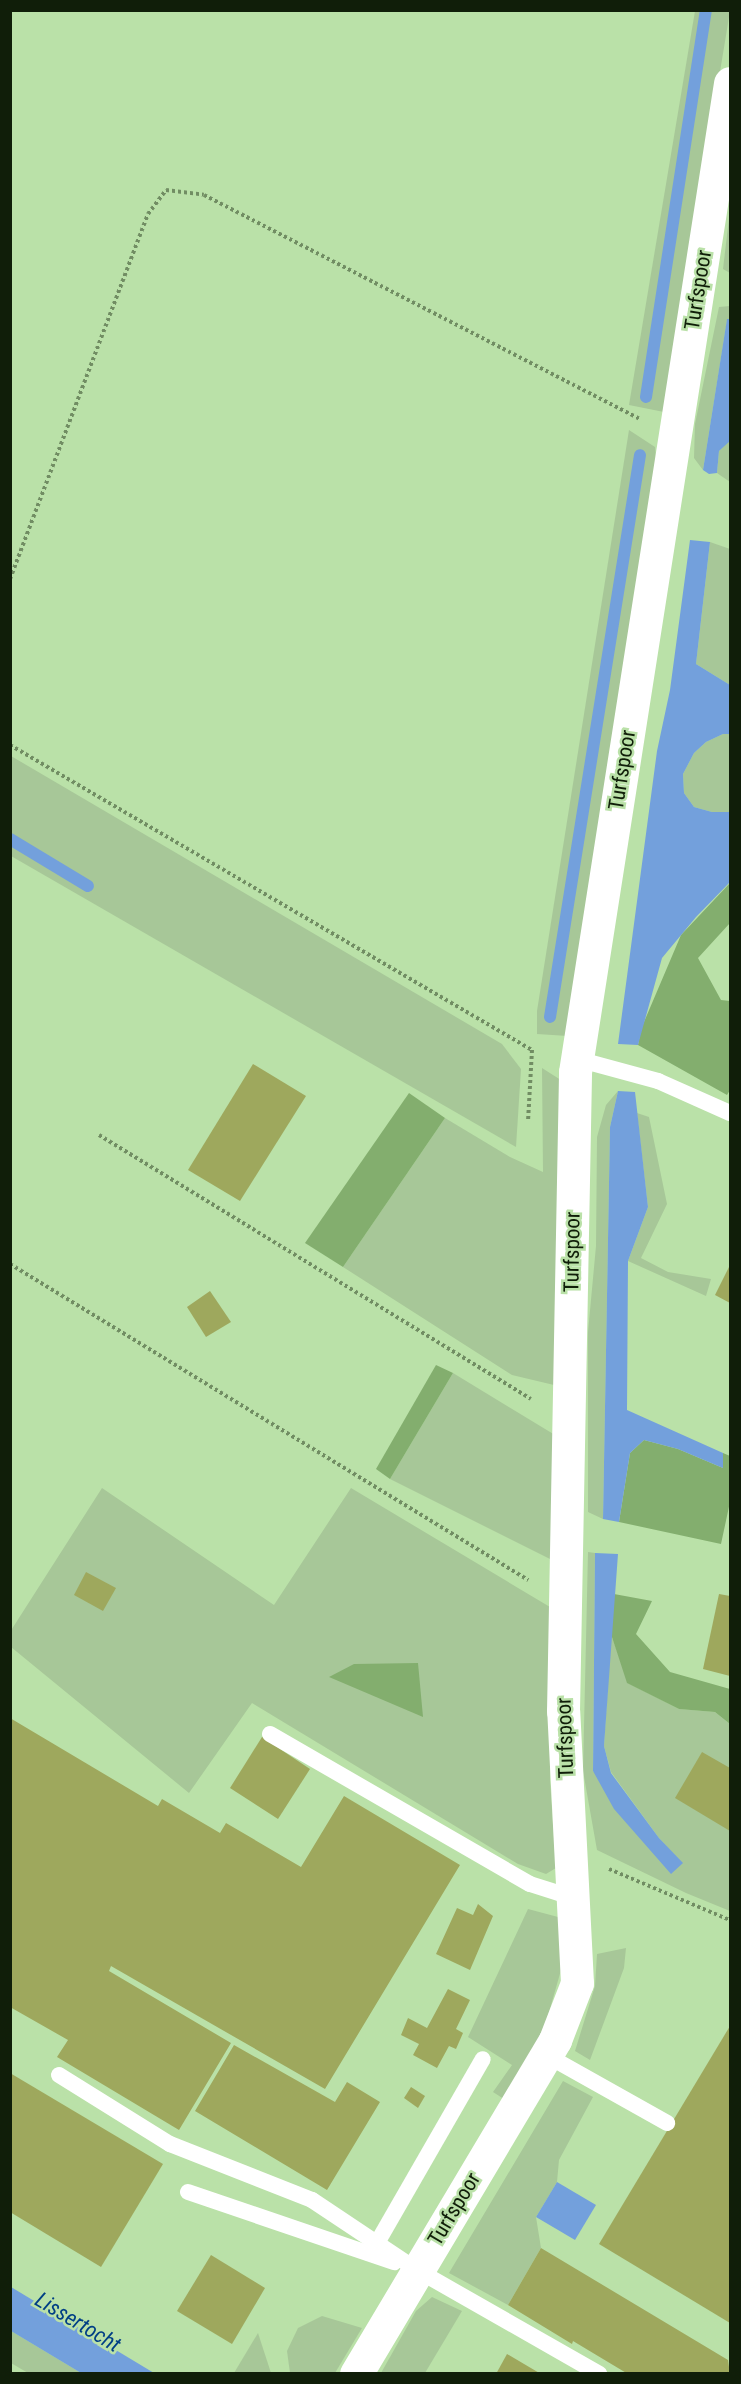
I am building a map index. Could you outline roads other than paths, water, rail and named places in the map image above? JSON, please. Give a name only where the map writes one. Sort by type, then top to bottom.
[{"type":"street","name":"Turfspoor","points":[[356,2373],[555,2040],[577,1983],[563,1712],[577,1059],[730,83]]},
{"type":"lane","points":[[577,1059],[658,1080],[730,1113]]},
{"type":"lane","points":[[270,1734],[530,1884],[574,1898]]},
{"type":"lane","points":[[546,2055],[667,2123]]},
{"type":"lane","points":[[377,2243],[483,2059]]},
{"type":"lane","points":[[59,2076],[170,2144],[312,2200],[417,2270],[599,2373]]},
{"type":"lane","points":[[188,2192],[417,2270]]},
{"type":"water","points":[[727,319],[730,319],[730,441],[719,451],[717,473],[709,474],[703,470]]},
{"type":"water","points":[[690,540],[710,542],[696,664],[730,685],[730,734],[723,734],[706,742],[694,753],[683,774],[684,793],[694,807],[712,812],[730,812],[730,882],[696,917],[662,958],[638,1045],[618,1044],[657,751],[670,690]]},
{"type":"water","points":[[618,1091],[635,1092],[648,1207],[628,1261],[627,1410],[723,1453],[723,1468],[678,1449],[644,1440],[630,1453],[619,1522],[603,1519],[610,1127]]},
{"type":"water","points":[[595,1553],[618,1554],[604,1746],[611,1773],[659,1838],[683,1863],[671,1874],[614,1809],[593,1771]]},
{"type":"water","points":[[557,2182],[596,2205],[575,2240],[536,2217]]},
{"type":"water","points":[[11,2287],[154,2373],[81,2373],[11,2331]]},
{"type":"waterway","points":[[646,397],[706,10]]},
{"type":"waterway","points":[[550,1017],[640,455]]},
{"type":"waterway","points":[[10,839],[88,886]]},
{"type":"water label","name":"Lissertocht","points":[[78,2322]]}]
